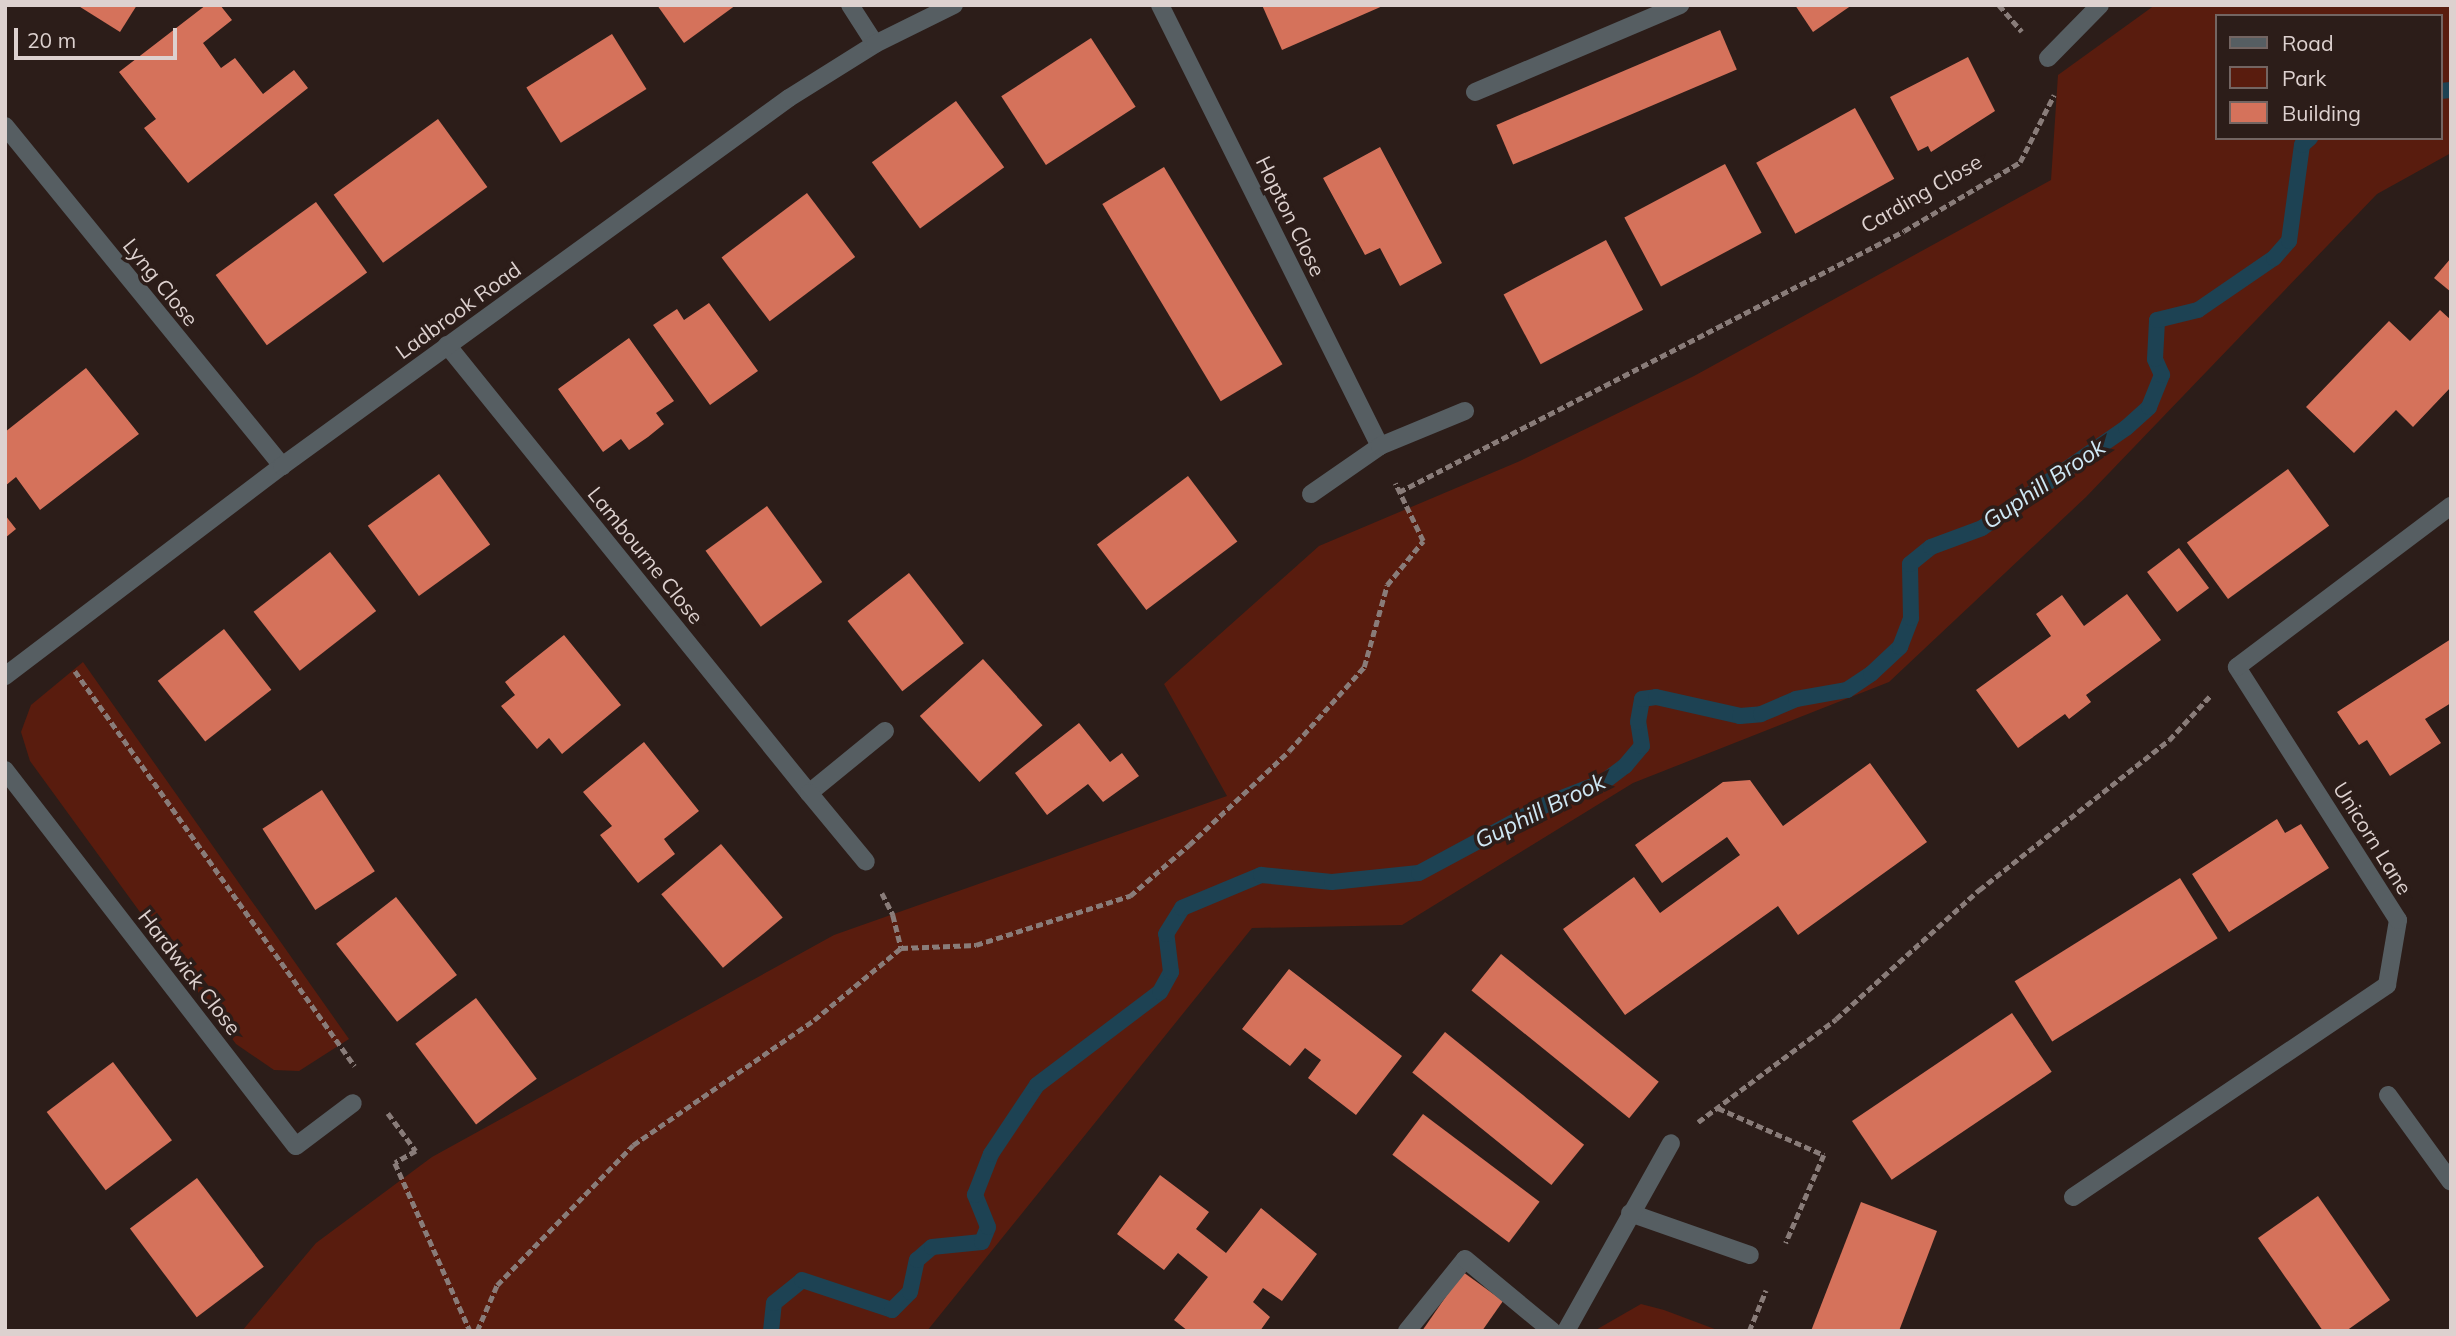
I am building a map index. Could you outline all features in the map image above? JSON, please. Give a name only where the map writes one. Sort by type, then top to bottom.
[{"type":"street","points":[[850,5],[875,44]]},
{"type":"street","name":"Ladbrook Road","points":[[5,676],[282,466],[789,98],[875,44],[954,5]]},
{"type":"street","name":"Hopton Close","points":[[1160,5],[1380,446]]},
{"type":"street","points":[[1475,92],[1680,5]]},
{"type":"street","points":[[2048,58],[2100,5]]},
{"type":"street","name":"Lyng Close","points":[[5,126],[282,466]]},
{"type":"street","name":"Lambourne Close","points":[[447,345],[866,862]]},
{"type":"street","points":[[1311,494],[1380,446],[1465,411]]},
{"type":"street","points":[[2237,667],[2449,510]]},
{"type":"street","name":"Unicorn Lane","points":[[2073,1197],[2387,985],[2398,920],[2237,667]]},
{"type":"street","points":[[809,793],[884,731]]},
{"type":"street","name":"Hardwick Close","points":[[5,770],[296,1146],[353,1103]]},
{"type":"street","points":[[2388,1095],[2451,1182]]},
{"type":"street","points":[[1566,1331],[1671,1143]]},
{"type":"street","points":[[1630,1213],[1750,1255]]},
{"type":"street","points":[[1407,1331],[1465,1259],[1552,1331]]},
{"type":"path","name":"Carding Close","points":[[1399,492],[1904,231],[2020,162],[2056,92],[2048,58]]},
{"type":"path","points":[[477,1331],[496,1285],[633,1145],[814,1020],[901,948],[976,945],[1130,896],[1289,751],[1364,667],[1387,585],[1423,541],[1380,446]]},
{"type":"path","points":[[53,640],[359,1072]]},
{"type":"path","points":[[1671,1143],[1836,1019],[1979,890],[2169,740],[2237,667]]},
{"type":"path","points":[[866,862],[893,915],[901,948]]},
{"type":"path","points":[[383,1106],[416,1152],[395,1163],[470,1331]]},
{"type":"path","points":[[1717,1107],[1824,1155],[1781,1255]]},
{"type":"path","points":[[1749,1331],[1770,1280]]},
{"type":"green space","points":[[2155,5],[2451,5],[2451,153],[2377,194],[2086,497],[1889,682],[1633,783],[1402,925],[1252,928],[927,1331],[242,1331],[316,1243],[432,1157],[834,935],[1227,796],[1164,684],[1319,546],[1520,461],[1694,376],[2051,180],[2058,75]]},
{"type":"green space","points":[[83,662],[349,1039],[299,1071],[274,1070],[236,1044],[30,761],[21,732],[31,705]]},
{"type":"green space","points":[[1641,1304],[1664,1310],[1720,1331],[1594,1331]]},
{"type":"building","points":[[77,5],[137,5],[120,32]]},
{"type":"building","points":[[206,5],[220,5],[232,20],[203,43],[221,68],[235,58],[263,94],[294,70],[308,88],[188,183],[144,128],[156,119],[119,72]]},
{"type":"building","points":[[657,5],[736,5],[684,43]]},
{"type":"building","points":[[1262,5],[1385,5],[1282,50]]},
{"type":"building","points":[[1795,5],[1852,5],[1813,32]]},
{"type":"building","points":[[1720,30],[1737,70],[1513,165],[1496,125]]},
{"type":"building","points":[[612,34],[646,89],[561,143],[526,88]]},
{"type":"building","points":[[1091,38],[1136,107],[1046,165],[1001,96]]},
{"type":"building","points":[[1968,57],[1995,111],[1931,152],[1928,146],[1918,151],[1890,97]]},
{"type":"building","points":[[956,101],[1004,167],[920,228],[872,162]]},
{"type":"building","points":[[1855,108],[1894,179],[1795,234],[1756,163]]},
{"type":"building","points":[[438,119],[487,187],[383,263],[334,195]]},
{"type":"building","points":[[1380,147],[1442,263],[1400,286],[1380,248],[1365,255],[1323,178]]},
{"type":"building","points":[[1725,164],[1762,233],[1661,286],[1624,218]]},
{"type":"building","points":[[1164,167],[1282,364],[1221,401],[1102,204]]},
{"type":"building","points":[[807,193],[855,257],[770,321],[722,257]]},
{"type":"building","points":[[316,202],[367,272],[267,345],[216,275]]},
{"type":"building","points":[[1606,240],[1643,310],[1541,364],[1504,294]]},
{"type":"building","points":[[2451,258],[2451,292],[2434,278]]},
{"type":"building","points":[[709,303],[758,371],[710,405],[653,325],[677,309],[684,320]]},
{"type":"building","points":[[2440,310],[2451,320],[2451,387],[2413,427],[2396,410],[2354,453],[2306,407],[2389,321],[2410,341]]},
{"type":"building","points":[[629,338],[674,401],[656,413],[664,424],[648,437],[629,450],[621,439],[603,452],[558,389]]},
{"type":"building","points":[[86,368],[139,434],[40,510],[16,477],[5,486],[5,432]]},
{"type":"building","points":[[2288,469],[2329,526],[2228,599],[2187,542]]},
{"type":"building","points":[[439,474],[490,544],[419,596],[368,526]]},
{"type":"building","points":[[1188,476],[1237,541],[1146,610],[1097,545]]},
{"type":"building","points":[[767,506],[822,582],[761,627],[706,551]]},
{"type":"building","points":[[5,515],[16,529],[5,538]]},
{"type":"building","points":[[2179,548],[2209,588],[2177,612],[2147,572]]},
{"type":"building","points":[[330,552],[376,611],[300,671],[254,612]]},
{"type":"building","points":[[909,573],[964,643],[902,691],[848,621]]},
{"type":"building","points":[[2127,594],[2161,640],[2086,695],[2091,702],[2069,719],[2065,714],[2018,748],[1976,690],[2051,636],[2036,614],[2062,595],[2084,626]]},
{"type":"building","points":[[224,629],[271,690],[205,741],[158,681]]},
{"type":"building","points":[[564,635],[621,705],[562,754],[549,738],[537,749],[501,706],[515,695],[505,682]]},
{"type":"building","points":[[2451,639],[2451,703],[2425,719],[2441,743],[2390,776],[2367,740],[2359,745],[2337,712]]},
{"type":"building","points":[[983,659],[1043,725],[979,782],[920,716]]},
{"type":"building","points":[[1079,723],[1110,762],[1122,753],[1139,776],[1103,802],[1088,784],[1047,815],[1015,773]]},
{"type":"building","points":[[644,742],[699,811],[664,839],[675,854],[638,883],[600,835],[612,826],[583,792]]},
{"type":"building","points":[[1870,763],[1927,842],[1798,935],[1778,906],[1625,1015],[1563,929],[1634,877],[1660,913],[1740,855],[1727,837],[1662,883],[1635,845],[1723,782],[1750,780],[1783,826]]},
{"type":"building","points":[[322,790],[375,871],[315,910],[262,829]]},
{"type":"building","points":[[2277,819],[2285,833],[2301,824],[2329,868],[2229,932],[2192,874]]},
{"type":"building","points":[[721,844],[783,918],[723,968],[661,894]]},
{"type":"building","points":[[2180,878],[2218,938],[2052,1042],[2015,981]]},
{"type":"building","points":[[396,897],[457,975],[397,1022],[336,944]]},
{"type":"building","points":[[1501,954],[1659,1082],[1629,1118],[1471,991]]},
{"type":"building","points":[[1289,969],[1402,1056],[1356,1115],[1308,1078],[1321,1060],[1305,1048],[1290,1066],[1242,1029]]},
{"type":"building","points":[[476,998],[537,1079],[476,1124],[415,1044]]},
{"type":"building","points":[[2012,1013],[2052,1072],[1892,1180],[1852,1121]]},
{"type":"building","points":[[1445,1032],[1584,1145],[1551,1185],[1412,1072]]},
{"type":"building","points":[[113,1062],[172,1140],[106,1190],[47,1112]]},
{"type":"building","points":[[1423,1114],[1540,1202],[1509,1243],[1392,1155]]},
{"type":"building","points":[[1160,1175],[1209,1212],[1196,1229],[1226,1253],[1261,1208],[1317,1254],[1282,1301],[1263,1288],[1253,1302],[1270,1317],[1260,1331],[1188,1331],[1174,1320],[1208,1277],[1178,1253],[1164,1270],[1117,1234]]},
{"type":"building","points":[[197,1178],[264,1267],[197,1317],[130,1229]]},
{"type":"building","points":[[2318,1196],[2390,1300],[2346,1331],[2323,1331],[2258,1238]]},
{"type":"building","points":[[1861,1202],[1937,1231],[1899,1331],[1811,1331]]},
{"type":"building","points":[[1463,1272],[1503,1301],[1482,1331],[1422,1331]]},
{"type":"waterway","name":"Guphill Brook","points":[[2442,91],[2451,90]]},
{"type":"waterway","name":"Guphill Brook","points":[[771,1331],[774,1303],[802,1280],[892,1310],[910,1292],[917,1260],[932,1247],[982,1242],[988,1227],[975,1195],[991,1154],[1037,1085],[1160,992],[1171,972],[1166,934],[1182,908],[1261,875],[1332,882],[1419,873],[1549,803],[1605,781],[1625,766],[1642,746],[1638,722],[1642,699],[1656,697],[1740,716],[1761,714],[1796,699],[1847,690],[1871,674],[1900,647],[1911,618],[1910,564],[1931,547],[1982,528],[2126,428],[2149,407],[2162,375],[2155,359],[2157,320],[2198,310],[2274,258],[2289,241],[2302,145],[2308,140]]}]
